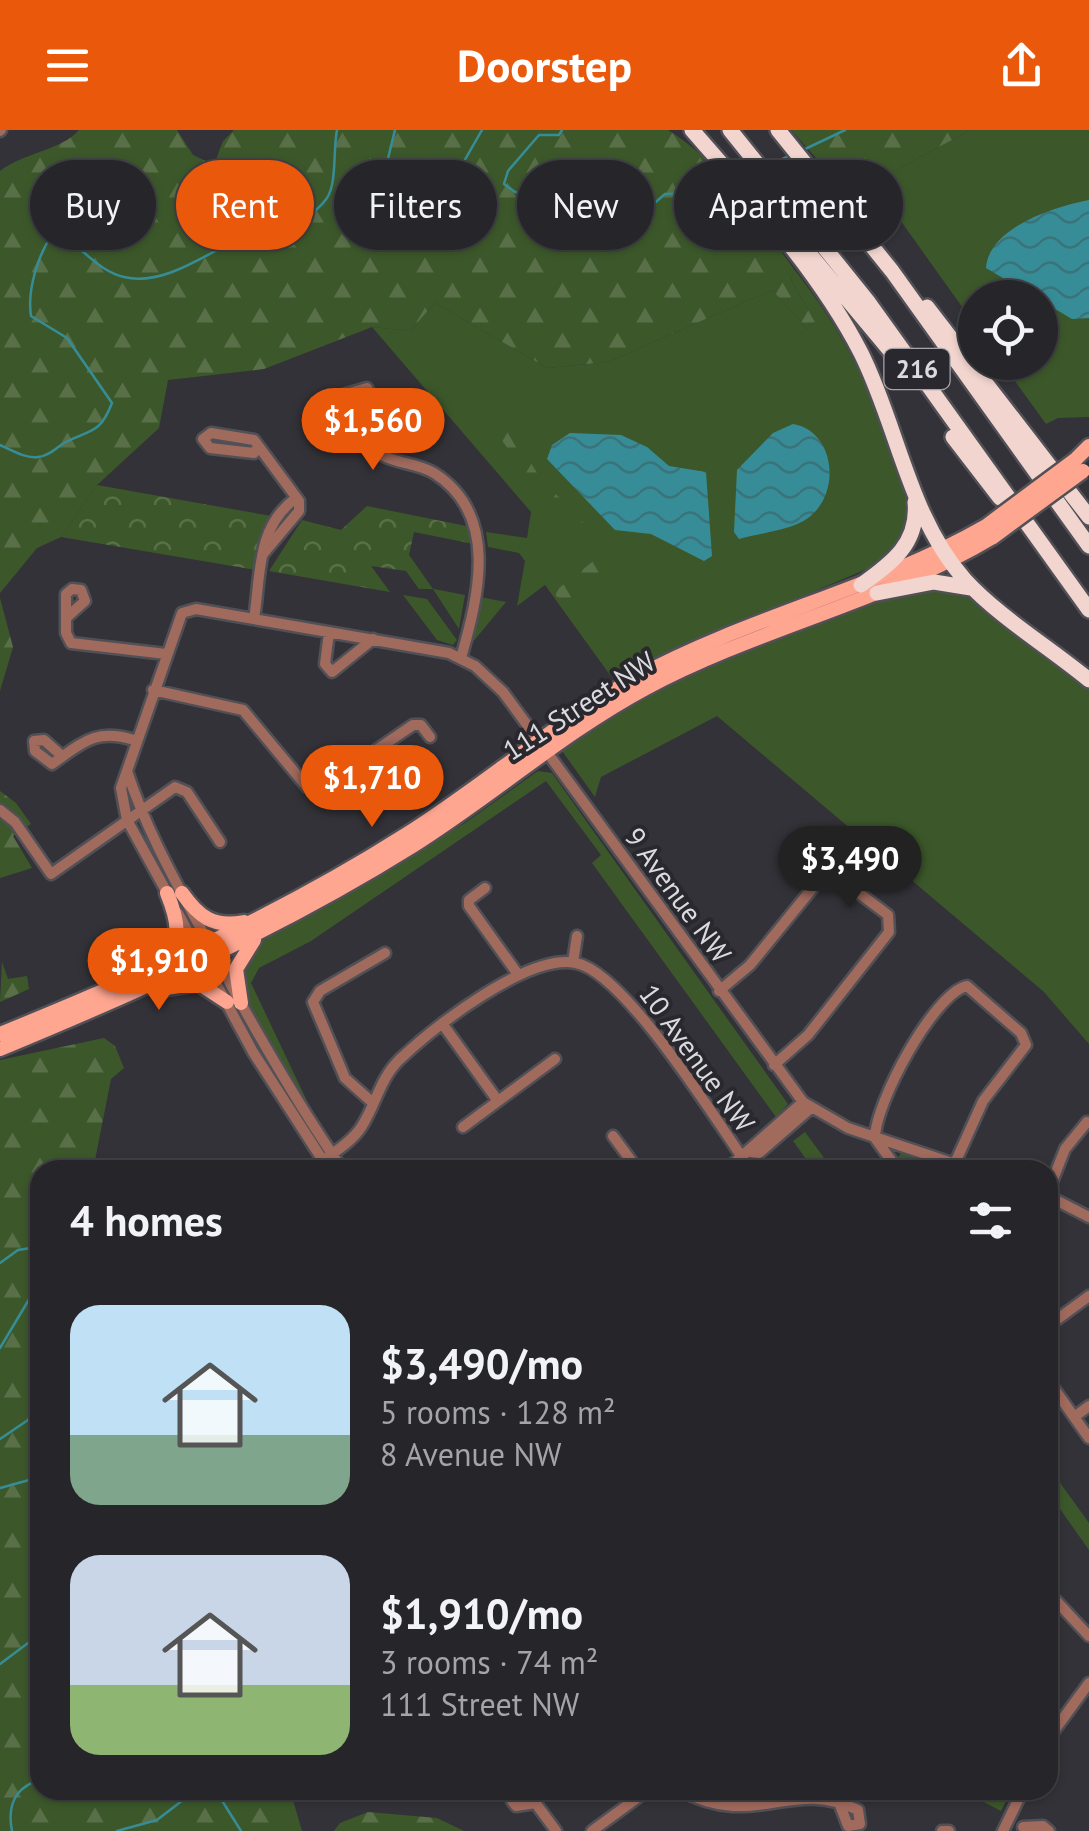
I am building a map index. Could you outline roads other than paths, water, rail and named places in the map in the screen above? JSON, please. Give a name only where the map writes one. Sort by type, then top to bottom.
[{"type":"highway","points":[[692,130],[724,160]]},
{"type":"highway","points":[[702,130],[713,148]]},
{"type":"highway","name":"216","points":[[778,130],[892,271],[1089,546]]},
{"type":"highway","name":"216","points":[[734,135],[790,201],[1089,610]]},
{"type":"highway","points":[[795,250],[849,330],[874,383],[914,493],[948,554],[981,594]]},
{"type":"highway","points":[[802,250],[908,372],[984,480],[1040,541]]},
{"type":"highway","points":[[892,271],[942,322],[1089,517]]},
{"type":"highway","points":[[861,585],[907,545],[917,520],[914,493]]},
{"type":"highway","points":[[877,592],[934,582],[966,586],[1089,680]]},
{"type":"main road","name":"111 Street NW","points":[[0,1049],[98,1008],[414,844],[544,748],[630,696],[690,666],[877,592],[948,554],[989,531],[1082,465],[1089,446]]},
{"type":"main road","name":"111 Street NW","points":[[544,748],[587,708],[662,664],[948,554]]},
{"type":"main road","points":[[174,893],[196,914],[215,923],[263,924]]},
{"type":"main road","points":[[145,974],[165,959],[177,939],[174,893]]},
{"type":"main road","points":[[98,1008],[187,982],[234,1002],[239,958],[263,924]]},
{"type":"main road","name":"111 Street NW","points":[[0,1034],[145,974],[207,953]]},
{"type":"street","points":[[327,1160],[275,1090],[234,1002],[133,815],[126,770],[179,617],[188,610],[372,639],[461,658],[480,550],[471,511],[450,485],[430,470],[377,452],[349,416]]},
{"type":"street","points":[[254,620],[264,536],[271,523],[296,498],[258,446],[248,438],[213,433],[203,439],[210,448],[246,454],[254,453],[258,446]]},
{"type":"street","points":[[66,618],[66,636],[74,645],[124,646],[166,654]]},
{"type":"street","points":[[330,632],[325,664],[332,672],[372,639]]},
{"type":"street","name":"9 Avenue NW","points":[[461,658],[499,687],[807,1105],[932,1160]]},
{"type":"street","points":[[152,690],[243,710],[312,790],[325,788],[415,724],[430,737]]},
{"type":"street","points":[[62,756],[92,736],[111,734],[134,740]]},
{"type":"street","points":[[0,810],[15,822],[50,874],[178,786],[220,842]]},
{"type":"street","points":[[720,991],[745,970],[827,873],[886,913],[892,925],[808,1035],[774,1065]]},
{"type":"street","points":[[485,888],[469,906],[517,973]]},
{"type":"street","points":[[330,1160],[359,1131],[397,1062],[517,973],[541,964],[573,962],[577,936]]},
{"type":"street","points":[[373,1103],[346,1078],[314,999],[385,952]]},
{"type":"street","name":"10 Avenue NW","points":[[573,962],[604,976],[624,995],[748,1160]]},
{"type":"street","points":[[875,1138],[875,1126],[900,1062],[956,990],[964,986],[974,989],[1026,1042],[977,1111],[953,1160]]},
{"type":"street","points":[[444,1026],[498,1101]]},
{"type":"street","points":[[462,1128],[555,1059]]},
{"type":"street","points":[[739,1160],[759,1153],[807,1105]]},
{"type":"street","points":[[1058,1168],[1065,1149],[1087,1122]]},
{"type":"street","points":[[613,1136],[631,1160]]},
{"type":"street","name":"9 Avenue NW","points":[[875,1138],[891,1160]]},
{"type":"street","points":[[1058,1200],[1089,1217]]},
{"type":"street","points":[[1058,1319],[1089,1296]]},
{"type":"street","points":[[1058,1394],[1089,1438]]},
{"type":"street","points":[[1074,1417],[1089,1406]]},
{"type":"street","points":[[1058,1603],[1089,1636]]},
{"type":"street","points":[[1058,1712],[1089,1683]]},
{"type":"street","points":[[512,1800],[516,1806],[535,1804]]},
{"type":"street","points":[[532,1800],[556,1831]]},
{"type":"street","points":[[592,1831],[634,1800]]},
{"type":"street","points":[[693,1800],[709,1812],[745,1820],[808,1803],[840,1805]]},
{"type":"street","points":[[1018,1800],[1006,1826],[1042,1826],[1048,1831]]},
{"type":"water","points":[[1089,200],[1089,318],[1072,319],[1058,311],[1058,280],[1006,280],[986,268],[998,241],[1011,230],[1059,208]]},
{"type":"water","points":[[793,424],[807,429],[825,450],[829,464],[826,494],[819,507],[802,522],[739,539],[734,532],[737,470],[773,433]]},
{"type":"water","points":[[570,433],[621,435],[647,447],[669,466],[706,472],[712,556],[704,561],[651,534],[615,530],[547,459],[552,445]]},
{"type":"waterway","points":[[0,445],[29,457],[46,455],[99,426],[112,403],[67,338],[31,316],[35,273],[53,234],[124,277],[140,279],[171,272],[246,235],[300,219],[319,208],[332,184],[337,130]]},
{"type":"waterway","points":[[395,130],[381,187],[393,200],[409,204],[443,198],[482,130]]},
{"type":"waterway","points":[[562,130],[559,135],[539,135],[508,171],[504,184],[515,192],[567,197],[605,229],[633,222],[665,194],[674,194]]},
{"type":"waterway","points":[[801,151],[845,130]]},
{"type":"waterway","points":[[780,160],[789,156]]},
{"type":"waterway","points":[[0,1263],[18,1250],[30,1248]]},
{"type":"waterway","points":[[0,1348],[30,1298]]},
{"type":"waterway","points":[[0,1439],[30,1416]]},
{"type":"waterway","points":[[0,1488],[30,1480]]},
{"type":"waterway","points":[[0,1664],[30,1642]]},
{"type":"waterway","points":[[12,1831],[12,1806],[30,1784]]},
{"type":"waterway","points":[[117,1831],[157,1820],[183,1800]]},
{"type":"waterway","points":[[222,1800],[241,1831]]}]
